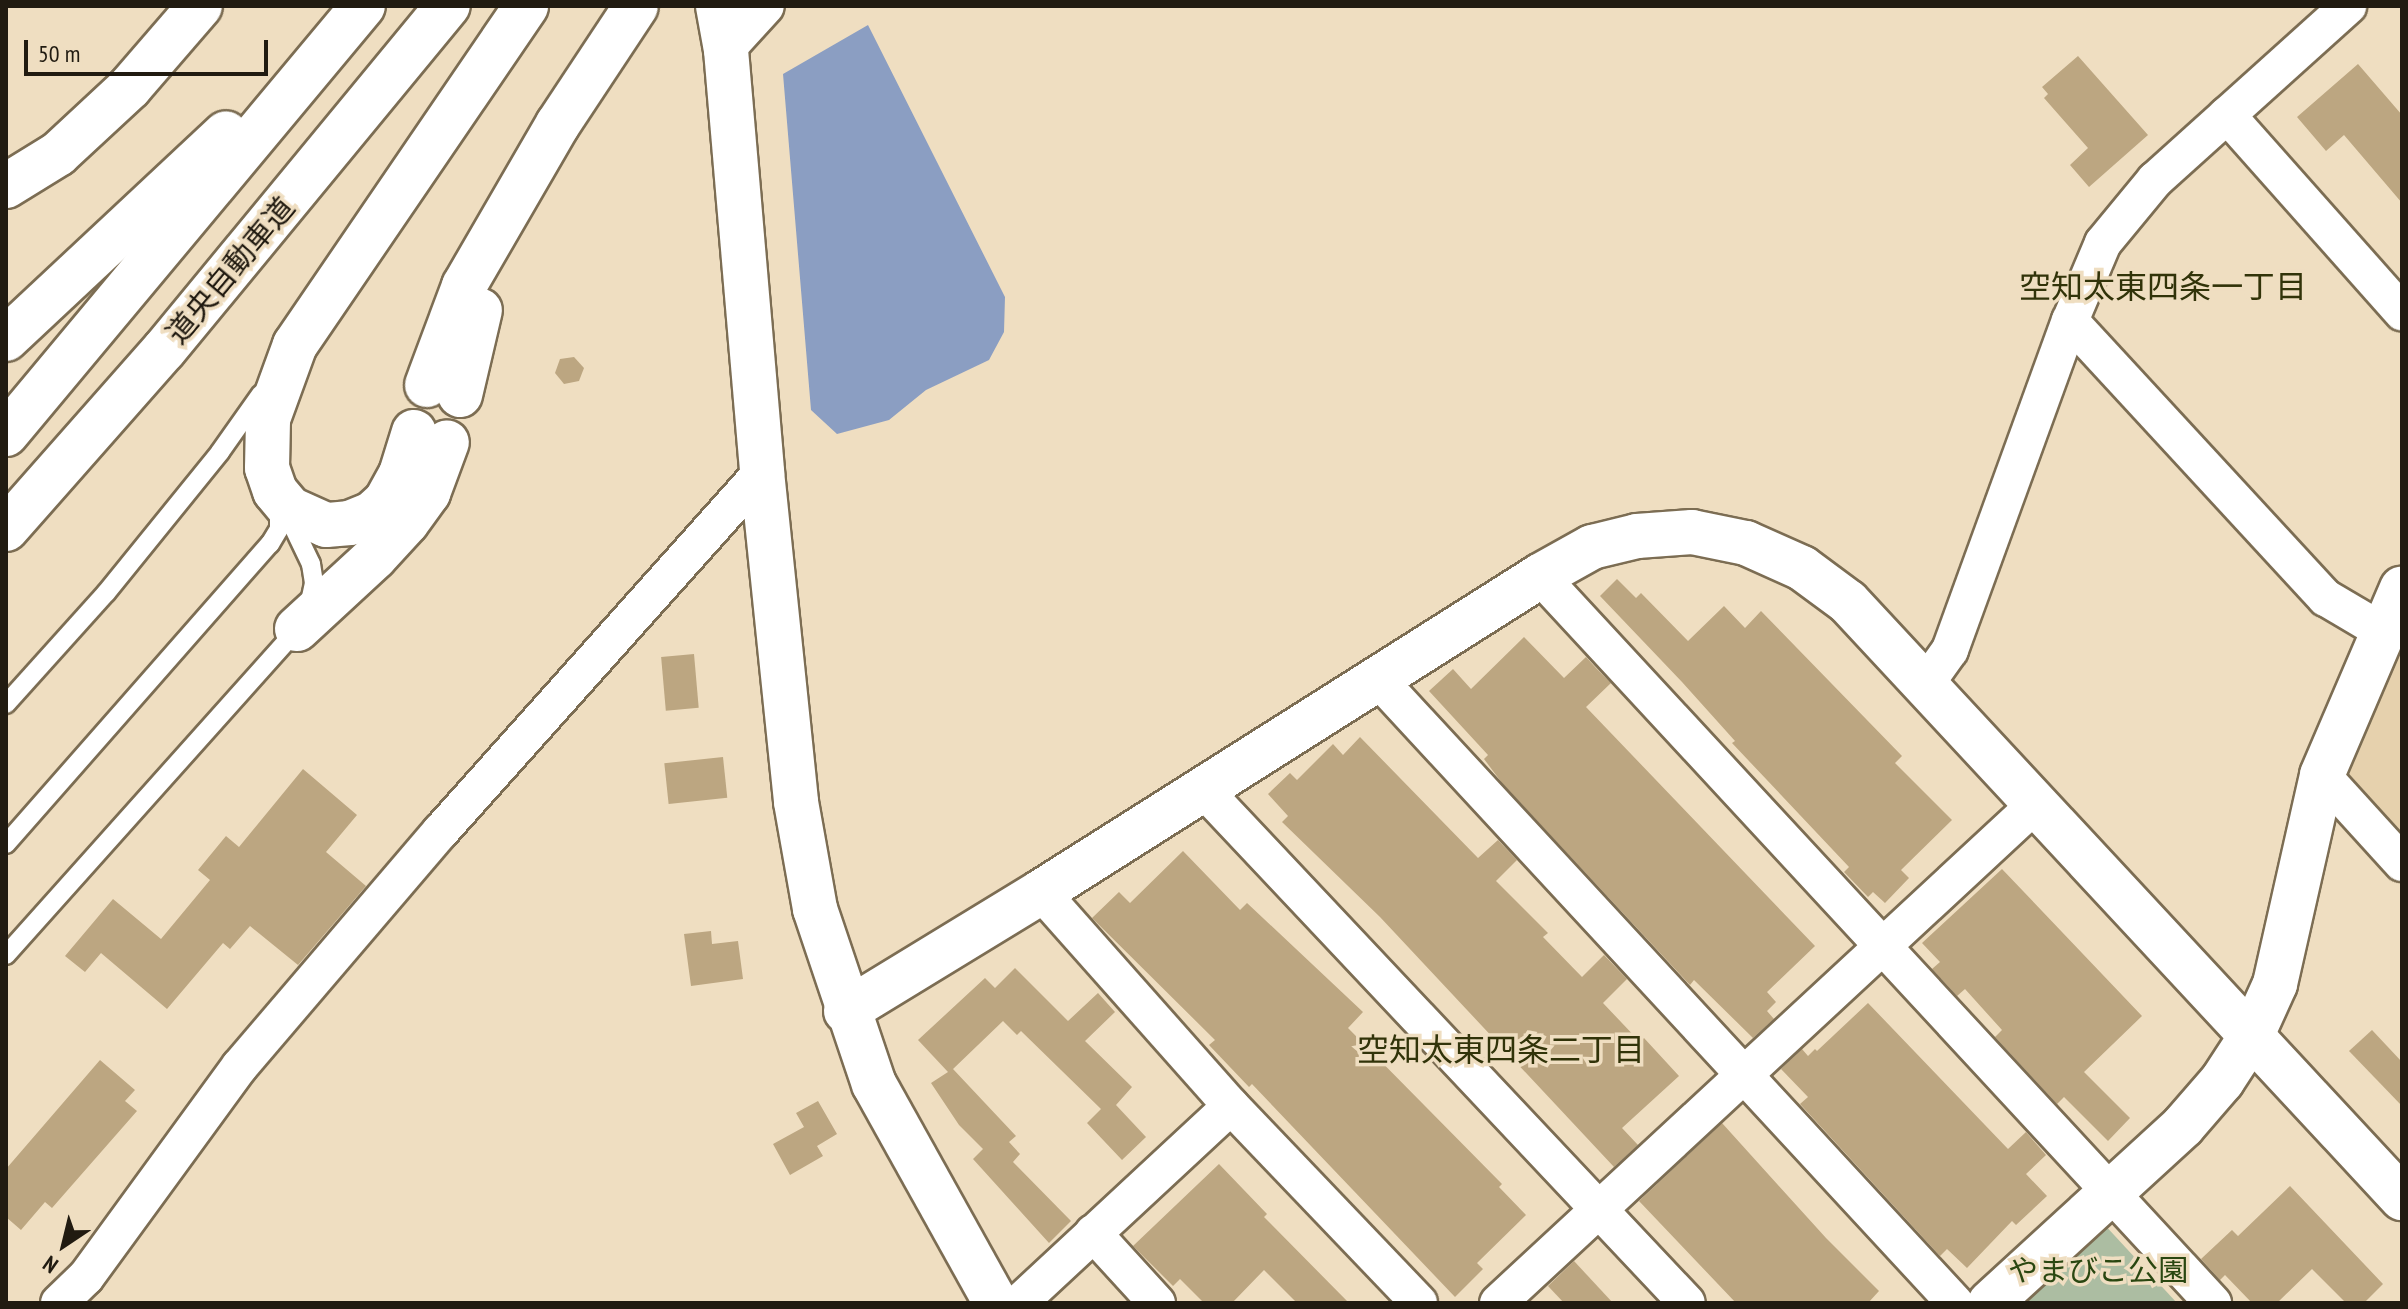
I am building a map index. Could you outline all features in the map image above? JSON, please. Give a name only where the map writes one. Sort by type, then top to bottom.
[{"type":"main road","points":[[6,186],[58,154],[130,87],[200,6]]},
{"type":"main road","points":[[6,339],[198,161],[352,6]]},
{"type":"main road","points":[[6,434],[363,6]]},
{"type":"main road","name":"道央自動車道","points":[[6,529],[164,350],[448,6]]},
{"type":"main road","points":[[297,629],[375,557],[428,493],[430,437],[401,474],[386,501],[372,514],[350,523],[326,525],[290,509],[275,491],[267,468],[268,419],[295,345],[526,6]]},
{"type":"main road","points":[[444,390],[500,226],[558,124],[636,6]]},
{"type":"main road","points":[[718,6],[726,50],[762,472],[796,802],[815,909],[846,1011],[874,1084],[996,1303]]},
{"type":"main road","points":[[846,1011],[1041,892],[1540,576],[1592,547],[1637,536],[1692,532],[1746,543],[1802,568],[1848,602],[2402,1198]]},
{"type":"main road","points":[[1990,1303],[2183,1126],[2222,1081],[2252,1035],[2275,984],[2322,775],[2402,588]]},
{"type":"street","points":[[726,50],[766,6]]},
{"type":"street","points":[[1925,685],[1950,650],[2070,321],[2103,243],[2155,180],[2348,6]]},
{"type":"street","points":[[2227,115],[2402,312]]},
{"type":"street","points":[[2070,321],[2326,598],[2382,631]]},
{"type":"street","points":[[59,1303],[86,1277],[240,1066],[441,831],[762,472]]},
{"type":"street","points":[[1540,576],[2213,1303]]},
{"type":"street","points":[[1378,679],[1955,1303]]},
{"type":"street","points":[[2322,775],[2402,863]]},
{"type":"street","points":[[1202,788],[1687,1303]]},
{"type":"street","points":[[1498,1303],[2036,804]]},
{"type":"street","points":[[1041,892],[1231,1106],[1419,1303]]},
{"type":"street","points":[[1019,1303],[1231,1106]]},
{"type":"street","points":[[1093,1233],[1157,1303]]},
{"type":"lane","points":[[6,704],[106,593],[192,487],[295,345]]},
{"type":"lane","points":[[6,955],[297,629],[311,602],[314,583],[303,544],[275,491]]},
{"type":"lane","points":[[6,844],[270,544],[279,529],[275,491]]},
{"type":"shaded area","points":[[2402,614],[2402,834],[2339,766]]},
{"type":"green space","name":"やまびこ公園","points":[[2102,1222],[2177,1303],[2015,1303]]},
{"type":"water","points":[[868,25],[1005,297],[1004,332],[989,360],[926,390],[889,420],[837,434],[811,410],[783,74]]},
{"type":"building","points":[[2078,56],[2148,135],[2089,187],[2070,165],[2088,148],[2044,98],[2048,94],[2042,87]]},
{"type":"building","points":[[2358,64],[2402,115],[2402,203],[2344,135],[2326,151],[2297,117]]},
{"type":"building","points":[[574,357],[584,368],[579,381],[564,384],[555,373],[560,359]]},
{"type":"building","points":[[1617,579],[1636,598],[1641,593],[1688,641],[1724,606],[1745,628],[1761,611],[1902,756],[1895,763],[1952,820],[1901,870],[1909,878],[1885,903],[1873,892],[1868,897],[1844,872],[1849,867],[1600,596]]},
{"type":"building","points":[[1524,637],[1564,678],[1586,657],[1611,683],[1586,707],[1815,946],[1767,992],[1776,1002],[1767,1011],[1774,1019],[1753,1038],[1694,980],[1690,985],[1502,783],[1484,759],[1488,755],[1429,691],[1453,669],[1471,689]]},
{"type":"building","points":[[694,654],[699,708],[666,711],[661,657]]},
{"type":"building","points":[[1360,737],[1478,858],[1498,840],[1517,860],[1496,881],[1548,933],[1543,937],[1582,977],[1604,955],[1627,979],[1603,1003],[1640,1042],[1644,1038],[1679,1076],[1622,1128],[1638,1145],[1614,1167],[1380,917],[1282,822],[1288,816],[1268,794],[1290,773],[1297,780],[1333,744],[1343,755]]},
{"type":"building","points":[[723,757],[727,798],[669,804],[664,763]]},
{"type":"building","points":[[303,769],[357,815],[326,852],[366,886],[298,965],[250,926],[230,949],[223,943],[167,1009],[101,953],[85,972],[65,956],[113,899],[161,939],[210,880],[198,870],[226,836],[239,847]]},
{"type":"building","points":[[1183,851],[1240,910],[1247,903],[1363,1012],[1348,1028],[1502,1184],[1499,1187],[1526,1215],[1477,1263],[1483,1269],[1455,1297],[1252,1084],[1249,1087],[1209,1045],[1215,1040],[1092,918],[1119,892],[1130,903]]},
{"type":"building","points":[[2002,869],[2142,1016],[2084,1072],[2130,1118],[2108,1141],[2064,1097],[2057,1104],[1995,1037],[2002,1030],[1965,989],[1957,996],[1932,969],[1940,962],[1922,943]]},
{"type":"building","points":[[711,931],[712,944],[738,941],[743,979],[691,986],[684,934]]},
{"type":"building","points":[[1015,968],[1068,1021],[1098,993],[1115,1012],[1085,1041],[1132,1087],[1116,1105],[1146,1137],[1122,1160],[1087,1123],[1101,1109],[1021,1031],[1017,1035],[1003,1021],[953,1069],[1016,1136],[1009,1142],[1020,1154],[1013,1162],[1071,1221],[1049,1243],[973,1159],[983,1149],[959,1125],[931,1083],[948,1072],[918,1040],[985,978],[995,988]]},
{"type":"building","points":[[1868,1003],[2008,1149],[2026,1132],[2046,1155],[2026,1174],[2047,1196],[2016,1225],[2012,1221],[1967,1268],[1947,1249],[1940,1256],[1800,1104],[1808,1097],[1781,1069],[1802,1049],[1808,1056],[1815,1049],[1817,1051]]},
{"type":"building","points":[[2372,1030],[2402,1062],[2402,1106],[2349,1051]]},
{"type":"building","points":[[100,1060],[135,1090],[125,1101],[137,1111],[52,1208],[45,1202],[21,1230],[6,1217],[6,1169]]},
{"type":"building","points":[[818,1101],[837,1134],[817,1146],[823,1156],[790,1175],[773,1144],[804,1127],[796,1113]]},
{"type":"building","points":[[1722,1123],[1826,1238],[1879,1291],[1868,1303],[1736,1303],[1639,1201]]},
{"type":"building","points":[[1219,1164],[1267,1214],[1264,1217],[1349,1303],[1297,1303],[1264,1270],[1232,1303],[1204,1303],[1180,1279],[1173,1286],[1133,1246]]},
{"type":"building","points":[[2290,1186],[2383,1284],[2364,1303],[2346,1303],[2312,1269],[2277,1303],[2252,1303],[2225,1275],[2220,1280],[2201,1259],[2232,1230],[2238,1236]]},
{"type":"building","points":[[1574,1261],[1613,1303],[1564,1303],[1548,1286]]},
{"type":"district","name":"空知太東四条一丁目","points":[[2163,286]]},
{"type":"district","name":"空知太東四条二丁目","points":[[1501,1049]]}]
